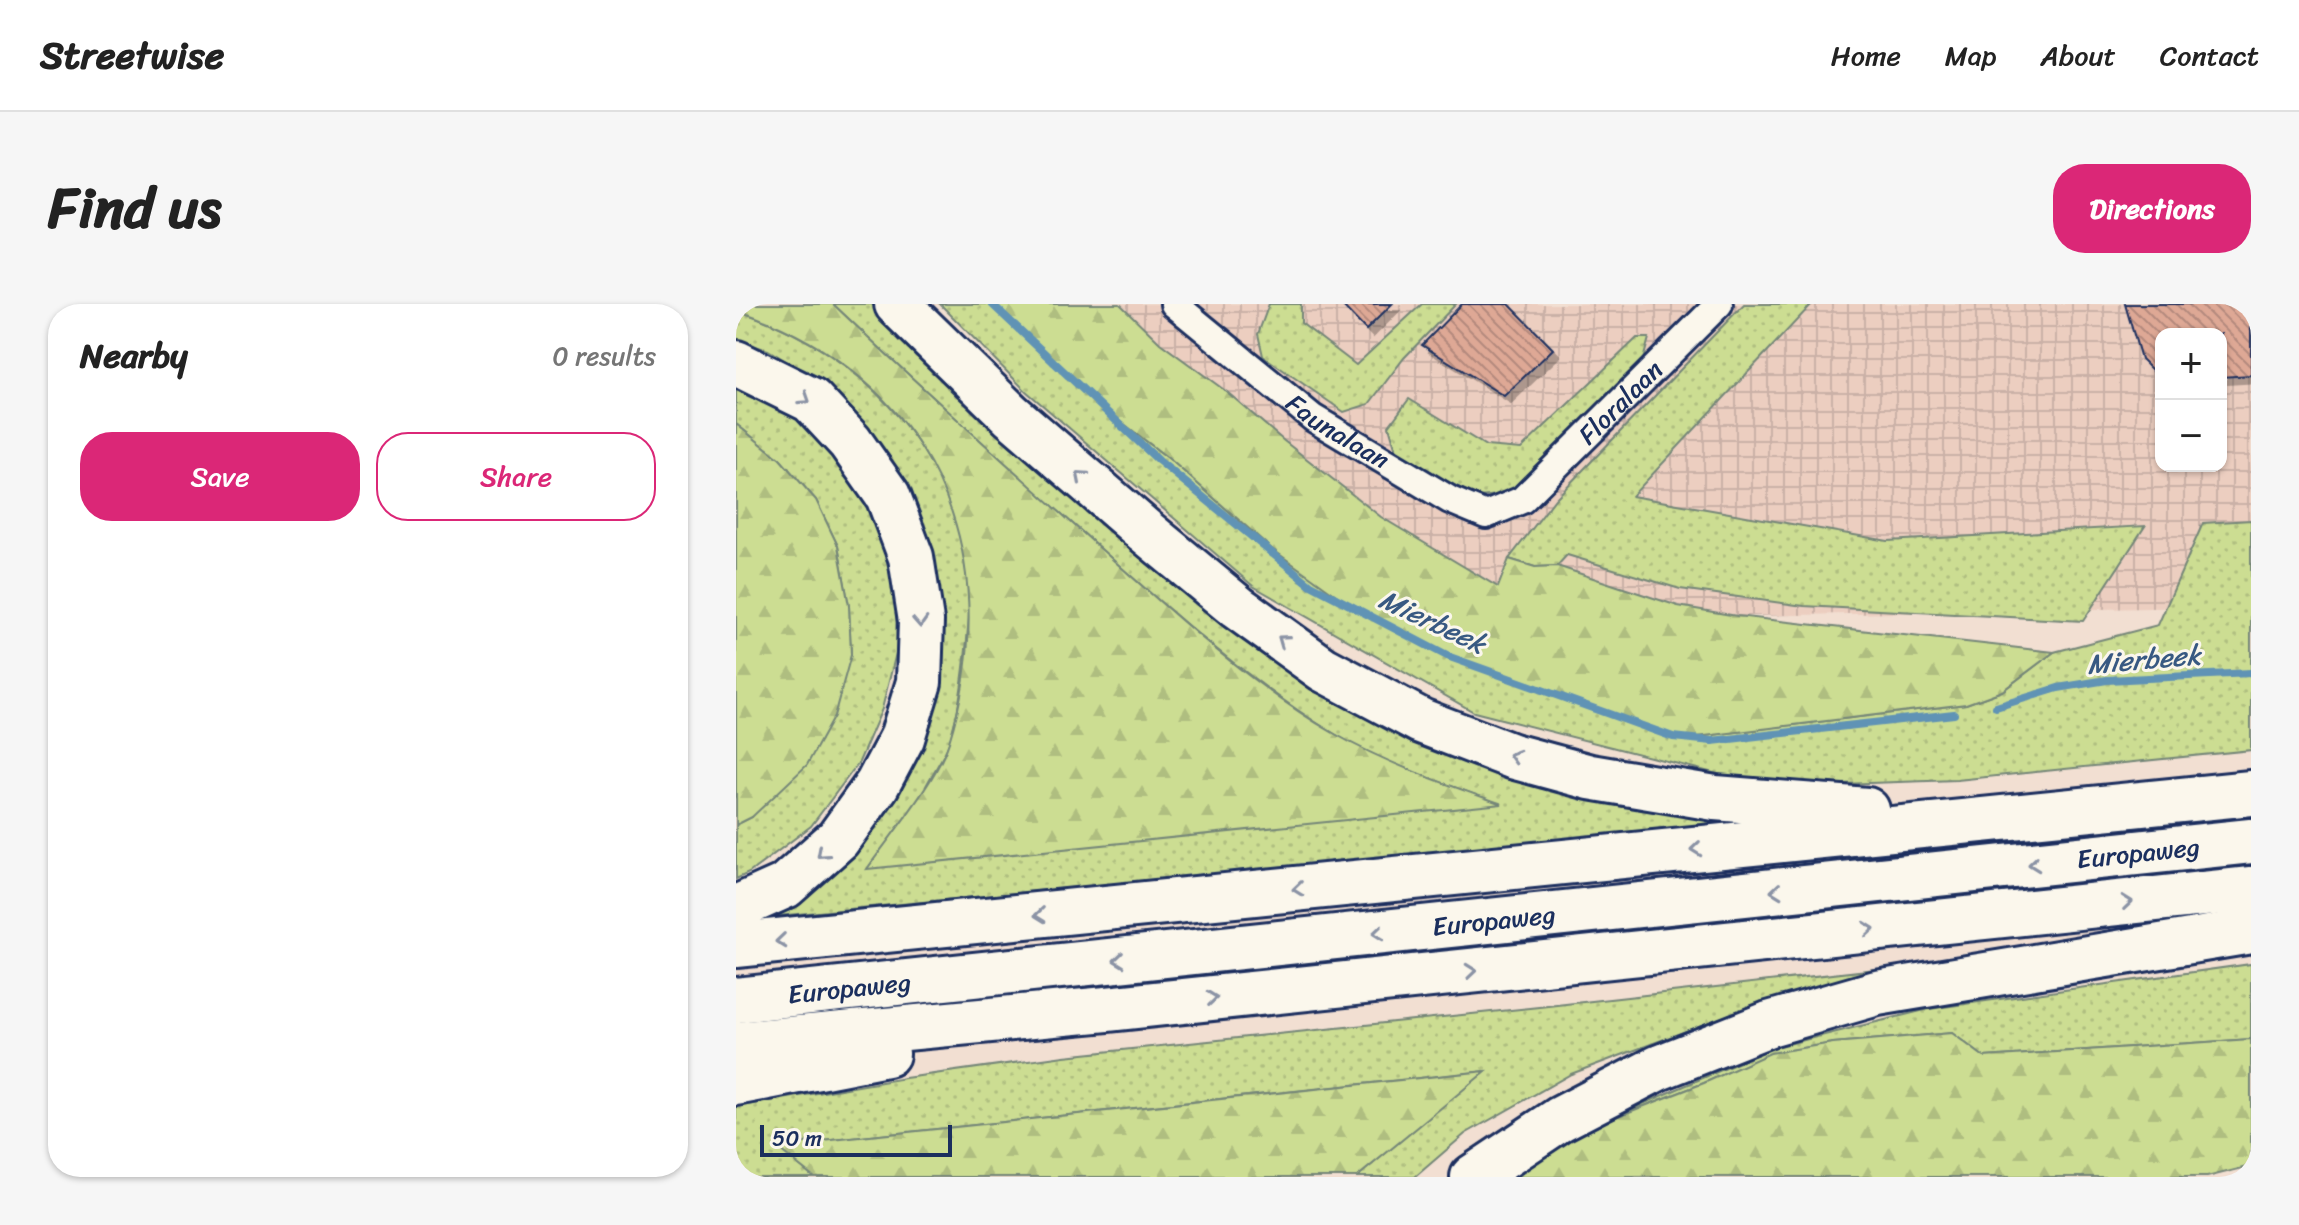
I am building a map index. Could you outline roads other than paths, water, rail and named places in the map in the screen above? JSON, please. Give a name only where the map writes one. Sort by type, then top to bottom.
[{"type":"highway","points":[[897,304],[1022,425],[1237,607],[1323,669],[1421,721],[1512,756],[1590,777],[1715,798],[1997,819]]},
{"type":"highway","points":[[736,363],[811,400],[858,453],[888,496],[907,545],[921,621],[919,682],[902,738],[877,785],[838,839],[785,886],[736,908]]},
{"type":"highway","points":[[736,945],[2251,793]]},
{"type":"highway","name":"Europaweg","points":[[736,1000],[2251,841]]},
{"type":"highway","name":"Europaweg","points":[[736,1044],[1107,1009],[2251,889]]},
{"type":"highway","points":[[1473,1177],[1574,1111],[1658,1068],[1769,1024],[1877,993],[2251,931]]},
{"type":"highway","points":[[736,1083],[1107,1009]]},
{"type":"street","name":"Faunalaan","points":[[1174,304],[1313,418],[1450,500],[1486,515],[1522,500]]},
{"type":"street","name":"Floralaan","points":[[1522,500],[1719,304]]},
{"type":"waterway","name":"Mierbeek","points":[[992,304],[1159,461],[1311,585],[1447,656],[1673,737],[1712,741],[1954,714]]},
{"type":"waterway","name":"Mierbeek","points":[[1996,707],[2058,688],[2107,680],[2251,673]]}]
